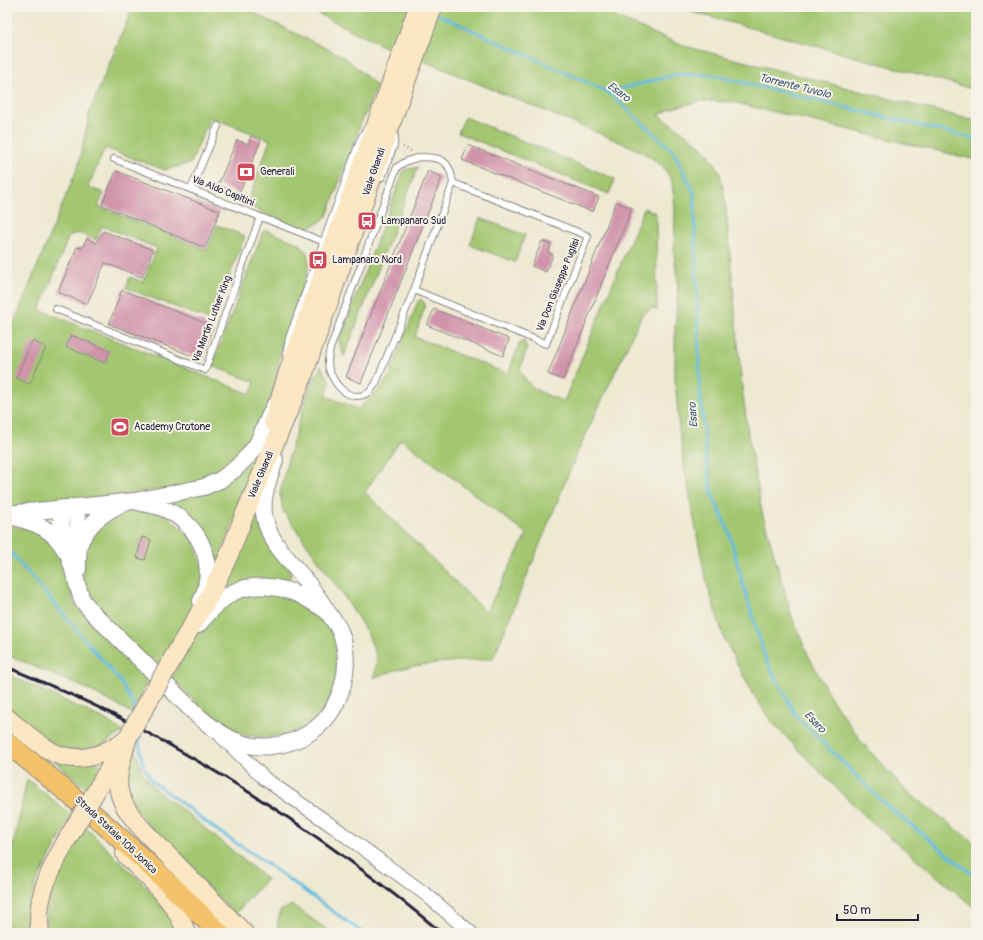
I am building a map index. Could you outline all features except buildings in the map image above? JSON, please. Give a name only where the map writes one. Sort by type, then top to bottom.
[{"type":"main road","name":"Viale Ghandi","points":[[294,377],[390,84],[418,7]]},
{"type":"main road","name":"Viale Ghandi","points":[[128,737],[209,597],[229,555],[294,377],[434,7]]},
{"type":"main road","points":[[7,718],[44,746],[61,756],[88,757],[98,755],[119,744],[128,737]]},
{"type":"main road","points":[[40,933],[39,912],[42,892],[52,869],[65,843],[128,737]]},
{"type":"main road","points":[[128,737],[118,772],[118,787],[121,799],[128,812],[144,831],[244,933]]},
{"type":"main road","name":"Strada Statale 106 Jonica","points":[[7,744],[77,799],[219,933]]},
{"type":"main road","points":[[77,799],[174,906],[181,918],[186,933]]},
{"type":"street","points":[[7,515],[129,502],[204,487],[220,480],[235,469],[258,444],[294,377]]},
{"type":"street","points":[[215,730],[236,742],[261,747],[273,746],[302,738],[318,726],[331,713],[343,685],[346,669],[346,655],[339,629],[320,599],[282,552],[271,534],[265,519],[263,500],[276,457],[294,377]]},
{"type":"street","points":[[73,552],[85,532],[99,517],[129,502],[163,508],[178,517],[193,529],[205,551],[208,576],[205,594],[182,644]]},
{"type":"street","points":[[69,508],[77,513],[78,524],[73,552],[79,589],[82,600],[93,613],[265,779],[334,827],[428,896],[471,933]]},
{"type":"street","points":[[7,515],[36,523],[45,528],[60,543],[73,552]]},
{"type":"street","points":[[182,644],[211,610],[234,592],[247,588],[263,586],[282,588],[299,594],[327,611]]},
{"type":"lane","points":[[318,355],[294,377],[284,363],[289,338],[360,140],[390,84]]},
{"type":"lane","points":[[379,186],[394,145],[399,101]]},
{"type":"lane","points":[[191,190],[218,126]]},
{"type":"lane","points":[[420,157],[438,158],[449,165],[453,183],[414,290],[376,383],[368,392],[360,395],[351,396],[343,392],[337,385],[329,368],[328,363],[330,349],[364,247],[397,167],[407,161],[420,157]]},
{"type":"lane","name":"Via Aldo Capitini","points":[[114,159],[324,242]]},
{"type":"lane","name":"Via Don Giuseppe Puglisi","points":[[414,290],[546,344],[588,236],[453,183]]},
{"type":"lane","name":"Via Martin Luther King","points":[[56,309],[205,370],[260,217]]},
{"type":"green space","points":[[132,7],[242,7],[346,58],[377,86],[361,123],[327,216],[319,223],[309,227],[295,225],[247,205],[270,140],[210,117],[191,163],[165,170],[105,148],[88,187],[104,193],[98,206],[207,250],[217,225],[245,236],[212,321],[126,288],[130,277],[143,282],[157,248],[102,226],[96,240],[85,235],[78,234],[71,235],[68,238],[40,310],[250,394],[255,382],[212,366],[263,232],[266,230],[300,244],[307,253],[309,264],[306,277],[281,349],[274,389],[268,409],[251,445],[223,473],[186,486],[7,510],[7,340],[79,164],[90,111]]},
{"type":"green space","points":[[305,7],[592,7],[684,46],[976,121],[976,160],[732,102],[701,101],[673,108],[658,115],[685,133],[702,147],[715,164],[720,174],[725,199],[742,387],[749,440],[762,512],[793,620],[809,657],[831,698],[861,741],[905,790],[976,844],[976,909],[866,817],[769,719],[749,687],[724,638],[703,567],[685,471],[679,429],[675,378],[675,329],[678,284],[674,254],[675,208],[672,182],[665,169],[649,156],[632,147],[426,62],[389,49]]},
{"type":"green space","points":[[678,7],[976,7],[976,90],[692,12]]},
{"type":"green space","points":[[465,117],[615,179],[609,194],[458,133]]},
{"type":"green space","points":[[418,167],[344,357],[339,340],[404,170]]},
{"type":"green space","points":[[644,208],[656,213],[657,311],[653,308],[642,315],[578,451],[493,659],[417,666],[387,673],[374,678],[377,658],[368,634],[343,595],[283,511],[280,493],[288,459],[308,391],[321,366],[330,381],[326,396],[358,409],[379,390],[389,377],[418,301],[421,299],[425,306],[415,337],[508,374],[519,344],[524,341],[527,348],[520,370],[528,383],[538,391],[564,401]],"holes":[[[401,439],[527,534],[486,612],[365,492]]]},
{"type":"green space","points":[[480,218],[525,235],[515,262],[470,245]]},
{"type":"green space","points":[[254,459],[251,473],[220,559],[215,561],[163,501]]},
{"type":"green space","points":[[258,496],[291,574],[290,578],[283,582],[227,587],[224,584]]},
{"type":"green space","points":[[129,509],[149,509],[166,515],[192,537],[204,571],[197,602],[158,670],[94,607],[83,582],[83,552],[95,531],[116,513]]},
{"type":"green space","points":[[7,525],[35,531],[56,547],[70,585],[74,603],[148,681],[132,713],[85,688],[7,655]]},
{"type":"green space","points":[[274,589],[326,617],[339,647],[338,681],[324,710],[305,727],[286,735],[270,737],[247,736],[231,730],[207,714],[172,678],[193,637],[229,599]]},
{"type":"green space","points":[[7,674],[106,720],[123,732],[93,751],[61,749],[7,712]]},
{"type":"green space","points":[[134,743],[143,774],[158,792],[184,811],[267,879],[235,914],[158,838],[129,799],[123,777]]},
{"type":"green space","points":[[50,757],[99,763],[101,765],[88,790]]},
{"type":"green space","points":[[27,779],[72,815],[36,884],[31,902],[30,933],[7,933],[7,876]]},
{"type":"green space","points":[[85,827],[166,906],[181,933],[46,933],[48,892],[62,862]]},
{"type":"green space","points":[[292,905],[332,933],[283,933],[277,926],[280,911]]},
{"type":"waterway","name":"Esaro","points":[[437,14],[608,92],[674,152],[694,193],[700,390],[706,456],[712,494],[729,532],[766,660],[797,717],[885,804],[976,877]]},
{"type":"waterway","name":"Torrente Tuvolo","points":[[608,92],[679,74],[712,75],[976,139]]},
{"type":"waterway","points":[[7,548],[120,681],[136,710]]},
{"type":"waterway","points":[[141,729],[139,744],[144,767],[152,781],[218,831],[259,858],[363,933]]},
{"type":"railway","points":[[7,667],[106,711],[205,765],[327,844],[404,902],[442,933]]},
{"type":"place","name":"Generali","points":[[246,172]]},
{"type":"place","name":"Lampanaro Sud","points":[[367,221]]},
{"type":"place","name":"Lampanaro Nord","points":[[318,260]]},
{"type":"place","name":"Academy Crotone","points":[[120,427]]}]
